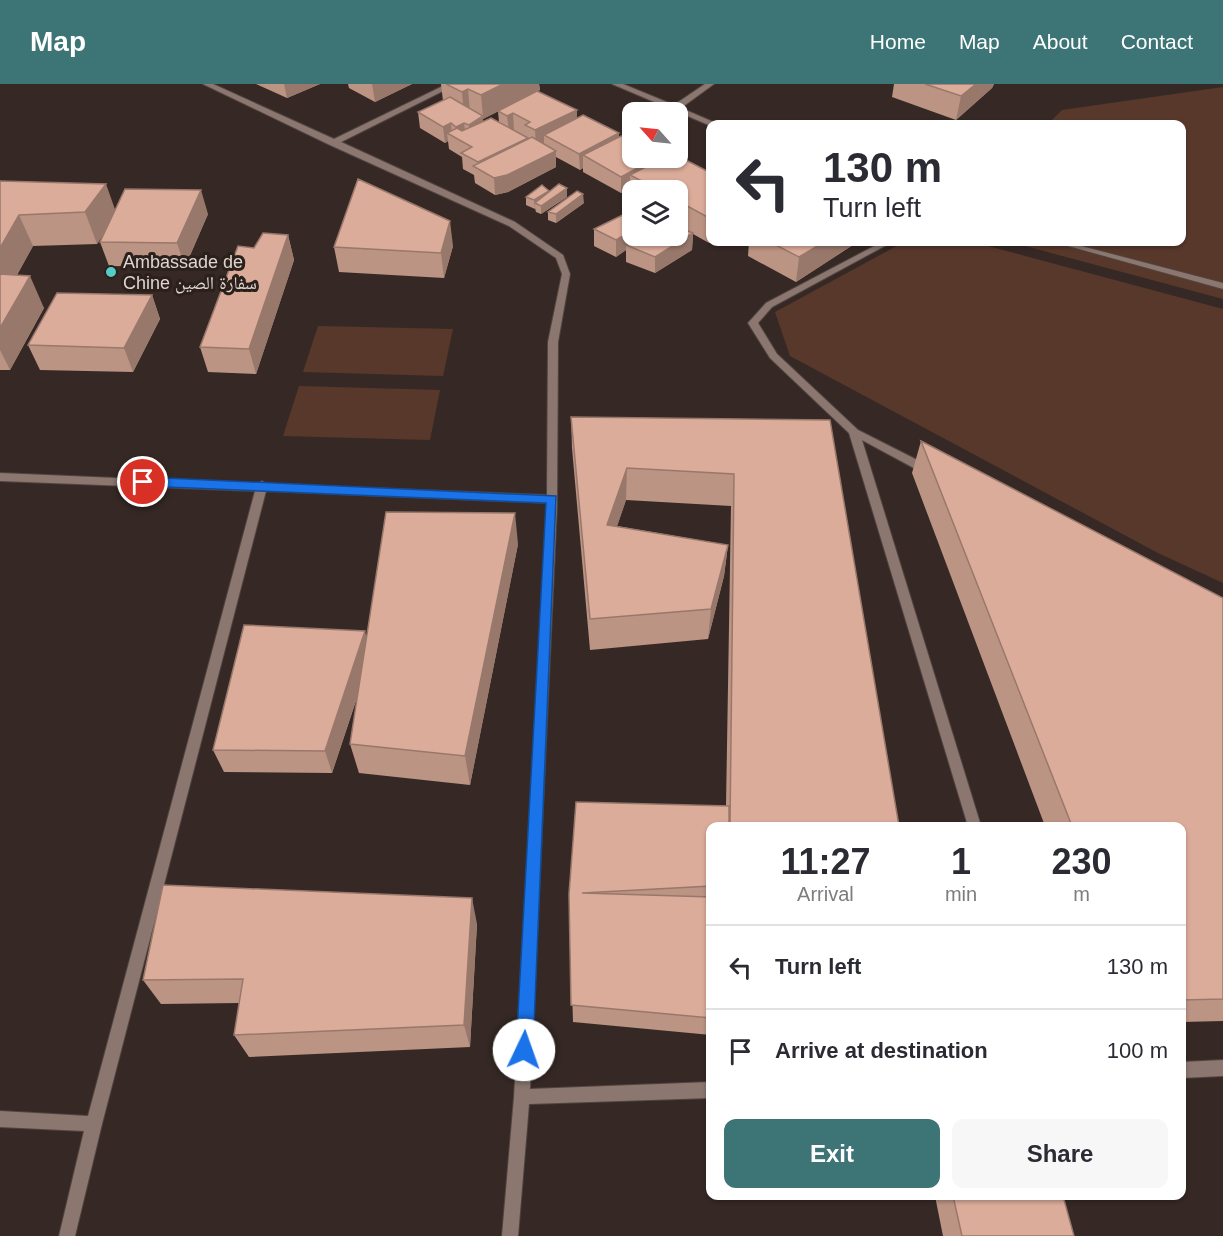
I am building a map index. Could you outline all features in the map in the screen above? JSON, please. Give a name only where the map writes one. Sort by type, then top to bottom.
[{"type":"street","points":[[207,84],[512,224],[560,257],[566,274],[554,342],[552,499],[522,1097],[510,1236]]},
{"type":"street","points":[[333,143],[453,84]]},
{"type":"street","points":[[616,84],[660,102]]},
{"type":"street","points":[[684,102],[710,84]]},
{"type":"street","points":[[688,113],[706,121]]},
{"type":"street","points":[[880,246],[769,305],[753,323],[773,356],[854,432],[939,476]]},
{"type":"street","points":[[1073,246],[1223,286]]},
{"type":"street","points":[[854,432],[974,822]]},
{"type":"street","points":[[0,477],[262,485],[552,499]]},
{"type":"street","points":[[67,1236],[94,1124],[262,485]]},
{"type":"street","points":[[1186,1070],[1223,1068]]},
{"type":"street","points":[[522,1097],[706,1090]]},
{"type":"street","points":[[0,1119],[94,1124]]},
{"type":"shaded area","points":[[1223,87],[1223,299],[1025,246],[1186,246],[1186,120],[1052,120],[1062,110]]},
{"type":"shaded area","points":[[897,246],[988,246],[1223,309],[1223,583],[1158,553],[790,356],[775,312]]},
{"type":"shaded area","points":[[318,326],[453,329],[443,376],[303,372]]},
{"type":"shaded area","points":[[299,386],[440,390],[430,440],[283,436]]},
{"type":"building","points":[[446,84],[503,84],[481,95],[468,89],[462,92]]},
{"type":"building","points":[[925,84],[976,84],[961,96]]},
{"type":"building","points":[[537,91],[577,110],[535,130],[525,125],[530,122],[513,113],[507,116],[498,111]]},
{"type":"building","points":[[450,97],[483,116],[469,125],[464,123],[456,127],[451,123],[443,127],[418,112]]},
{"type":"building","points":[[583,115],[619,133],[579,154],[544,135]]},
{"type":"building","points":[[491,118],[528,138],[478,162],[461,153],[472,147],[447,133],[457,128],[462,131]]},
{"type":"building","points":[[621,136],[622,168],[638,168],[621,177],[583,155]]},
{"type":"building","points":[[532,137],[556,151],[507,175],[494,178],[473,166]]},
{"type":"building","points":[[688,161],[706,170],[706,216],[688,206],[688,180],[640,180],[630,175],[644,168],[688,168]]},
{"type":"building","points":[[358,179],[450,221],[441,253],[334,247]]},
{"type":"building","points":[[0,181],[106,184],[85,212],[19,215],[0,248]]},
{"type":"building","points":[[559,184],[567,188],[541,206],[535,203]]},
{"type":"building","points":[[542,185],[549,191],[534,200],[526,197]]},
{"type":"building","points":[[125,189],[201,190],[177,243],[100,242]]},
{"type":"building","points":[[577,191],[583,194],[556,214],[548,212]]},
{"type":"building","points":[[622,215],[622,236],[616,240],[594,229]]},
{"type":"building","points":[[263,233],[288,235],[249,349],[200,347],[238,246],[254,248]]},
{"type":"building","points":[[628,246],[672,246],[655,257]]},
{"type":"building","points":[[778,246],[817,246],[799,257]]},
{"type":"building","points":[[0,274],[30,276],[0,328]]},
{"type":"building","points":[[57,293],[152,295],[124,348],[28,345]]},
{"type":"building","points":[[571,417],[830,420],[898,822],[730,822],[734,474],[627,468],[607,525],[728,545],[711,609],[590,619]]},
{"type":"building","points":[[921,441],[1223,598],[1223,999],[1186,1000],[1186,822],[1070,822]]},
{"type":"building","points":[[386,512],[515,513],[465,756],[350,744]]},
{"type":"building","points":[[244,625],[365,631],[325,751],[213,750]]},
{"type":"building","points":[[576,802],[729,806],[729,822],[706,822],[706,886],[582,893],[706,897],[706,1018],[571,1005],[569,894]]},
{"type":"building","points":[[163,885],[472,898],[464,1025],[234,1035],[243,979],[143,980]]},
{"type":"building","points":[[954,1200],[1064,1200],[1074,1236],[962,1236]]},
{"type":"place","name":"Ambassade de Chine سفارة الصين","points":[[111,272]]},
{"type":"route","points":[[143,482],[284,486],[552,499],[524,1050]]}]
